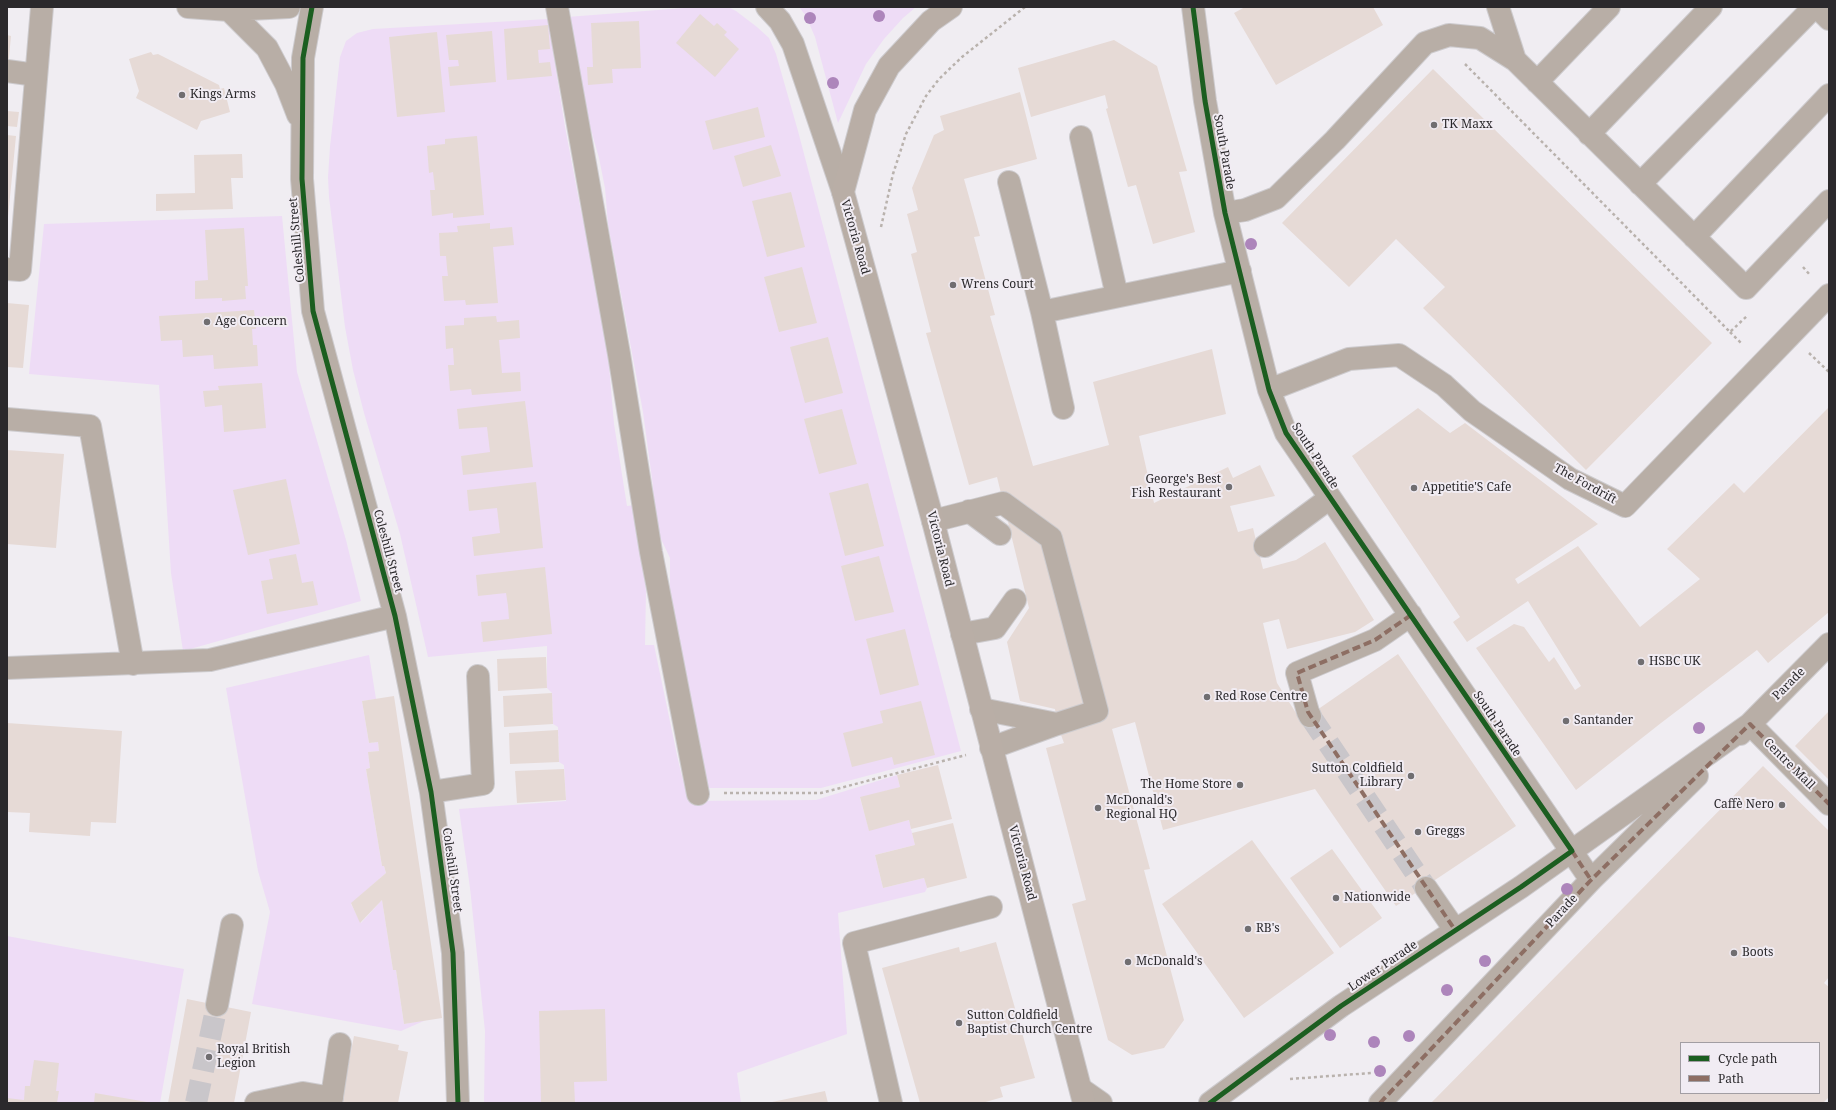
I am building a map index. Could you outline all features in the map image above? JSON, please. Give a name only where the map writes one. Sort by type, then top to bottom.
[{"type":"main road","points":[[842,192],[865,110],[889,66],[931,21],[951,7]]},
{"type":"main road","name":"Victoria Road","points":[[842,192],[933,521],[1083,1096]]},
{"type":"street","points":[[7,269],[20,270],[42,7]]},
{"type":"street","points":[[188,7],[229,10],[289,7]]},
{"type":"street","name":"Coleshill Street","points":[[312,7],[303,58],[302,179],[313,311],[396,616],[431,792],[453,953],[458,1103]]},
{"type":"street","points":[[557,7],[619,354],[650,552],[698,794]]},
{"type":"street","name":"Victoria Road","points":[[767,7],[780,21],[793,44],[842,192]]},
{"type":"street","name":"South Parade","points":[[1193,7],[1204,93],[1225,213],[1269,390],[1286,433],[1591,880]]},
{"type":"street","points":[[1498,7],[1515,60]]},
{"type":"street","points":[[1537,82],[1609,7]]},
{"type":"street","points":[[1589,134],[1711,7]]},
{"type":"street","points":[[1640,184],[1814,7]]},
{"type":"street","points":[[1817,7],[1829,19]]},
{"type":"street","name":"Coleshill Street","points":[[229,10],[267,48],[286,84],[302,126]]},
{"type":"street","points":[[1225,213],[1245,210],[1276,198],[1335,140],[1425,43],[1449,35],[1480,38],[1515,60],[1746,288],[1829,201]]},
{"type":"street","points":[[7,71],[36,75]]},
{"type":"street","points":[[1694,237],[1829,95]]},
{"type":"street","points":[[1081,137],[1117,296]]},
{"type":"street","points":[[1009,182],[1042,312],[1063,408]]},
{"type":"street","points":[[1042,312],[1240,270]]},
{"type":"street","name":"The Fordrift","points":[[1269,390],[1349,359],[1399,355],[1444,385],[1472,411],[1570,479],[1625,506],[1829,295]]},
{"type":"street","points":[[7,418],[90,426],[134,664]]},
{"type":"street","points":[[1265,546],[1330,498]]},
{"type":"street","points":[[933,521],[1003,503],[1051,538],[1098,711],[991,748]]},
{"type":"street","points":[[969,511],[1000,534]]},
{"type":"street","points":[[962,634],[995,628],[1015,600]]},
{"type":"street","points":[[1310,716],[1298,673],[1375,640],[1411,615]]},
{"type":"street","points":[[7,668],[210,660],[396,616]]},
{"type":"street","name":"Parade","points":[[1380,1103],[1591,880],[1829,644]]},
{"type":"street","points":[[431,792],[483,784],[478,676]]},
{"type":"street","points":[[981,709],[1057,724]]},
{"type":"street","name":"Parade","points":[[1659,790],[1750,724]]},
{"type":"street","name":"Centre Mall","points":[[1750,724],[1829,804]]},
{"type":"street","name":"Lower Parade","points":[[1210,1103],[1342,1006],[1521,887],[1659,790]]},
{"type":"street","points":[[1426,888],[1455,930]]},
{"type":"street","points":[[891,1103],[854,943],[991,907]]},
{"type":"street","points":[[217,1005],[232,924]]},
{"type":"street","points":[[256,1103],[302,1093],[331,1100],[340,1044]]},
{"type":"street","points":[[1083,1096],[1101,1103]]},
{"type":"path","points":[[880,233],[893,174],[906,134],[926,96],[939,79],[962,57],[1025,7]]},
{"type":"path","points":[[1730,332],[1742,345]]},
{"type":"path","points":[[698,794],[821,793],[991,748]]},
{"type":"path","points":[[1286,1079],[1411,1070]]},
{"type":"shaded area","points":[[697,7],[728,7],[736,11],[769,38],[776,54],[798,131],[961,751],[821,788],[707,788],[670,598],[670,558],[654,524],[653,486],[643,412],[608,224],[605,188],[599,158],[582,98],[567,17]]},
{"type":"shaded area","points":[[799,7],[916,7],[903,18],[884,39],[866,64],[838,123],[815,37],[806,16]]},
{"type":"shaded area","points":[[548,19],[565,127],[581,211],[592,254],[607,342],[614,424],[627,506],[635,505],[646,591],[645,645],[654,645],[688,801],[816,800],[897,775],[900,787],[860,798],[869,830],[909,820],[915,845],[875,855],[883,888],[924,878],[927,888],[925,892],[838,913],[847,1034],[737,1073],[741,1103],[484,1103],[485,1031],[470,888],[459,809],[566,801],[564,765],[559,762],[558,727],[553,724],[552,693],[547,688],[547,646],[428,657],[400,534],[364,413],[353,370],[345,327],[329,197],[328,177],[340,57],[346,41],[357,33],[373,29]]},
{"type":"shaded area","points":[[282,216],[297,372],[346,540],[361,601],[183,651],[171,573],[159,385],[29,374],[44,224]]},
{"type":"shaded area","points":[[369,655],[376,699],[362,701],[369,743],[378,742],[379,751],[368,752],[370,768],[366,769],[382,866],[384,866],[386,873],[351,904],[361,923],[382,900],[393,970],[396,970],[404,1024],[426,1020],[401,1031],[252,1004],[270,912],[258,871],[226,688]]},
{"type":"shaded area","points":[[7,936],[184,969],[160,1103],[7,1103]]},
{"type":"building","points":[[1245,7],[1373,7],[1383,25],[1276,85],[1234,13]]},
{"type":"building","points":[[700,14],[714,26],[717,23],[727,32],[724,35],[739,49],[715,77],[676,43]]},
{"type":"building","points":[[639,21],[641,68],[612,69],[613,83],[588,85],[587,67],[593,67],[591,23]]},
{"type":"building","points":[[548,25],[550,49],[538,50],[539,63],[550,62],[552,76],[507,80],[504,29]]},
{"type":"building","points":[[492,31],[496,82],[450,86],[448,67],[459,66],[458,60],[449,60],[446,35]]},
{"type":"building","points":[[437,32],[445,112],[397,117],[389,37]]},
{"type":"building","points":[[7,35],[11,36],[8,68],[7,68]]},
{"type":"building","points":[[1114,40],[1157,66],[1187,171],[1179,172],[1195,232],[1153,244],[1136,185],[1128,187],[1106,109],[1108,108],[1105,95],[1031,117],[1018,68]]},
{"type":"building","name":"Kings Arms","points":[[151,52],[153,55],[158,54],[219,85],[220,89],[224,88],[230,112],[201,121],[197,130],[136,98],[139,91],[129,59]]},
{"type":"building","points":[[1433,69],[1712,343],[1586,470],[1423,308],[1445,287],[1396,239],[1349,287],[1282,223]]},
{"type":"building","points":[[1020,92],[1037,159],[964,179],[980,236],[974,237],[995,315],[990,316],[1033,466],[1109,445],[1093,382],[1212,349],[1226,414],[1139,436],[1154,503],[1228,467],[1233,478],[1260,465],[1275,496],[1230,506],[1238,532],[1253,528],[1263,569],[1296,560],[1325,542],[1374,620],[1355,632],[1287,649],[1279,619],[1263,623],[1277,683],[1301,721],[1398,654],[1516,826],[1396,906],[1315,789],[1163,830],[1135,722],[1112,729],[1150,869],[1144,870],[1184,1020],[1164,1048],[1132,1055],[1108,1040],[1072,904],[1086,900],[1046,748],[1064,743],[1057,724],[1055,709],[1020,701],[1007,642],[1029,608],[997,477],[969,485],[926,333],[931,332],[911,254],[917,252],[907,214],[918,210],[912,188],[934,135],[944,130],[940,116]]},
{"type":"building","points":[[758,107],[765,137],[713,150],[705,121]]},
{"type":"building","points":[[7,111],[19,112],[17,127],[7,126]]},
{"type":"building","points":[[7,135],[16,136],[8,217],[7,217]]},
{"type":"building","points":[[477,136],[484,215],[453,218],[453,213],[432,216],[430,190],[435,190],[433,172],[429,173],[427,146],[445,144],[445,139]]},
{"type":"building","points":[[771,145],[781,176],[743,187],[734,156]]},
{"type":"building","points":[[242,154],[243,178],[231,178],[233,209],[156,211],[156,194],[195,193],[194,155]]},
{"type":"building","points":[[791,192],[805,247],[767,257],[752,201]]},
{"type":"building","points":[[490,223],[490,229],[512,227],[514,245],[493,247],[498,303],[466,305],[465,300],[444,301],[442,276],[448,276],[446,256],[440,256],[439,233],[458,232],[457,226]]},
{"type":"building","points":[[244,228],[248,286],[245,286],[246,299],[222,301],[222,298],[195,299],[195,281],[208,280],[205,230]]},
{"type":"building","points":[[802,267],[817,323],[779,332],[764,277]]},
{"type":"building","points":[[7,303],[29,305],[23,368],[7,367]]},
{"type":"building","points":[[254,310],[256,329],[252,329],[253,345],[257,345],[258,366],[214,369],[213,355],[183,357],[182,340],[161,341],[159,316]]},
{"type":"building","points":[[496,316],[497,322],[519,320],[520,338],[499,340],[502,373],[520,372],[521,391],[472,395],[471,389],[450,391],[448,365],[454,365],[453,348],[446,349],[445,326],[464,325],[464,318]]},
{"type":"building","points":[[828,337],[843,393],[805,403],[790,347]]},
{"type":"building","points":[[262,383],[266,428],[224,432],[222,405],[205,407],[203,391],[219,390],[218,386]]},
{"type":"building","points":[[525,401],[533,467],[463,475],[461,456],[490,452],[487,427],[459,429],[457,409]]},
{"type":"building","points":[[1829,407],[1829,612],[1768,663],[1757,650],[1576,790],[1476,648],[1514,624],[1524,627],[1549,662],[1554,657],[1575,690],[1581,686],[1528,601],[1467,642],[1453,622],[1460,617],[1352,456],[1418,408],[1450,433],[1465,423],[1598,524],[1515,579],[1518,584],[1578,546],[1640,627],[1700,579],[1667,549],[1734,483],[1744,493]]},
{"type":"building","points":[[842,409],[857,464],[819,474],[804,419]]},
{"type":"building","points":[[7,450],[64,454],[56,548],[7,544]]},
{"type":"building","points":[[286,479],[300,544],[248,555],[233,490]]},
{"type":"building","points":[[536,482],[543,548],[474,556],[472,537],[500,533],[497,508],[469,511],[467,490]]},
{"type":"building","points":[[868,483],[884,546],[845,556],[829,493]]},
{"type":"building","points":[[296,554],[302,583],[313,581],[318,605],[267,614],[261,581],[273,579],[269,559]]},
{"type":"building","points":[[879,556],[894,612],[855,621],[841,566]]},
{"type":"building","points":[[545,567],[552,634],[483,642],[481,622],[509,619],[508,606],[506,593],[478,596],[476,575]]},
{"type":"building","points":[[905,629],[919,685],[880,695],[866,639]]},
{"type":"building","points":[[546,657],[547,688],[498,691],[497,659]]},
{"type":"building","points":[[552,693],[553,724],[504,727],[503,696]]},
{"type":"building","points":[[394,696],[442,1018],[404,1024],[396,970],[393,970],[382,900],[360,923],[351,903],[386,873],[384,866],[382,866],[366,769],[370,768],[368,752],[379,751],[378,742],[369,743],[362,701]]},
{"type":"building","points":[[921,701],[935,755],[894,765],[892,757],[852,767],[843,733],[883,723],[880,711]]},
{"type":"building","points":[[1829,711],[1829,780],[1795,746]]},
{"type":"building","points":[[7,723],[122,731],[116,823],[91,822],[90,836],[29,832],[30,813],[7,812]]},
{"type":"building","points":[[558,730],[559,762],[510,764],[509,733]]},
{"type":"building","points":[[938,765],[952,819],[911,829],[909,820],[869,831],[860,797],[900,787],[897,775]]},
{"type":"building","points":[[1763,766],[1829,831],[1829,977],[1824,983],[1829,987],[1829,1097],[1823,1103],[1431,1103]]},
{"type":"building","points":[[564,769],[566,800],[517,803],[515,771]]},
{"type":"building","points":[[953,823],[967,878],[927,888],[924,878],[883,888],[875,855],[915,845],[912,833]]},
{"type":"building","name":"RB's","points":[[1252,840],[1334,953],[1244,1018],[1162,904]]},
{"type":"building","name":"Nationwide","points":[[1332,849],[1382,918],[1340,948],[1290,878]]},
{"type":"building","name":"Sutton Coldfield Baptist Church Centre","points":[[996,942],[1035,1078],[1000,1087],[1003,1097],[982,1103],[920,1103],[882,968],[959,947],[960,952]]},
{"type":"building","name":"Royal British Legion","points":[[187,999],[251,1012],[234,1103],[168,1103]]},
{"type":"building","points":[[605,1009],[607,1081],[574,1082],[575,1103],[541,1103],[539,1011]]},
{"type":"building","points":[[354,1036],[399,1045],[398,1050],[408,1052],[398,1103],[341,1103]]},
{"type":"building","points":[[34,1060],[59,1063],[56,1091],[59,1091],[57,1103],[7,1103],[7,1098],[24,1100],[25,1086],[30,1086]]},
{"type":"building","points":[[825,1091],[828,1103],[772,1103],[772,1102]]},
{"type":"building","points":[[95,1093],[147,1102],[147,1103],[94,1103]]},
{"type":"tunnel","points":[[1310,716],[1426,888]]},
{"type":"tunnel","points":[[196,1103],[217,1005]]},
{"type":"marked path","points":[[1411,615],[1375,640],[1297,673],[1308,712],[1455,930]]},
{"type":"marked path","points":[[1380,1103],[1591,880],[1750,724],[1829,804]]},
{"type":"marked path","points":[[1572,851],[1591,880]]},
{"type":"cycle path","points":[[312,7],[303,58],[302,179],[313,311],[395,616],[431,792],[453,953],[458,1103]]},
{"type":"cycle path","points":[[1193,7],[1205,101],[1225,213],[1269,390],[1286,433],[1572,851],[1521,887],[1341,1006],[1210,1103]]},
{"type":"place","name":"Kings Arms","points":[[182,95]]},
{"type":"place","name":"TK Maxx","points":[[1434,125]]},
{"type":"place","name":"Wrens Court","points":[[953,285]]},
{"type":"place","name":"Age Concern","points":[[207,322]]},
{"type":"place","name":"George's Best Fish Restaurant","points":[[1229,487]]},
{"type":"place","name":"Appetitie'S Cafe","points":[[1414,488]]},
{"type":"place","name":"HSBC UK","points":[[1641,662]]},
{"type":"place","name":"Red Rose Centre","points":[[1207,697]]},
{"type":"place","name":"Santander","points":[[1566,721]]},
{"type":"place","name":"Sutton Coldfield Library","points":[[1411,776]]},
{"type":"place","name":"The Home Store","points":[[1240,785]]},
{"type":"place","name":"Caffè Nero","points":[[1782,805]]},
{"type":"place","name":"McDonald's Regional HQ","points":[[1098,808]]},
{"type":"place","name":"Greggs","points":[[1418,832]]},
{"type":"place","name":"Nationwide","points":[[1336,898]]},
{"type":"place","name":"RB's","points":[[1248,929]]},
{"type":"place","name":"Boots","points":[[1734,953]]},
{"type":"place","name":"McDonald's","points":[[1128,962]]},
{"type":"place","name":"Sutton Coldfield Baptist Church Centre","points":[[959,1023]]},
{"type":"place","name":"Royal British Legion","points":[[209,1057]]}]
